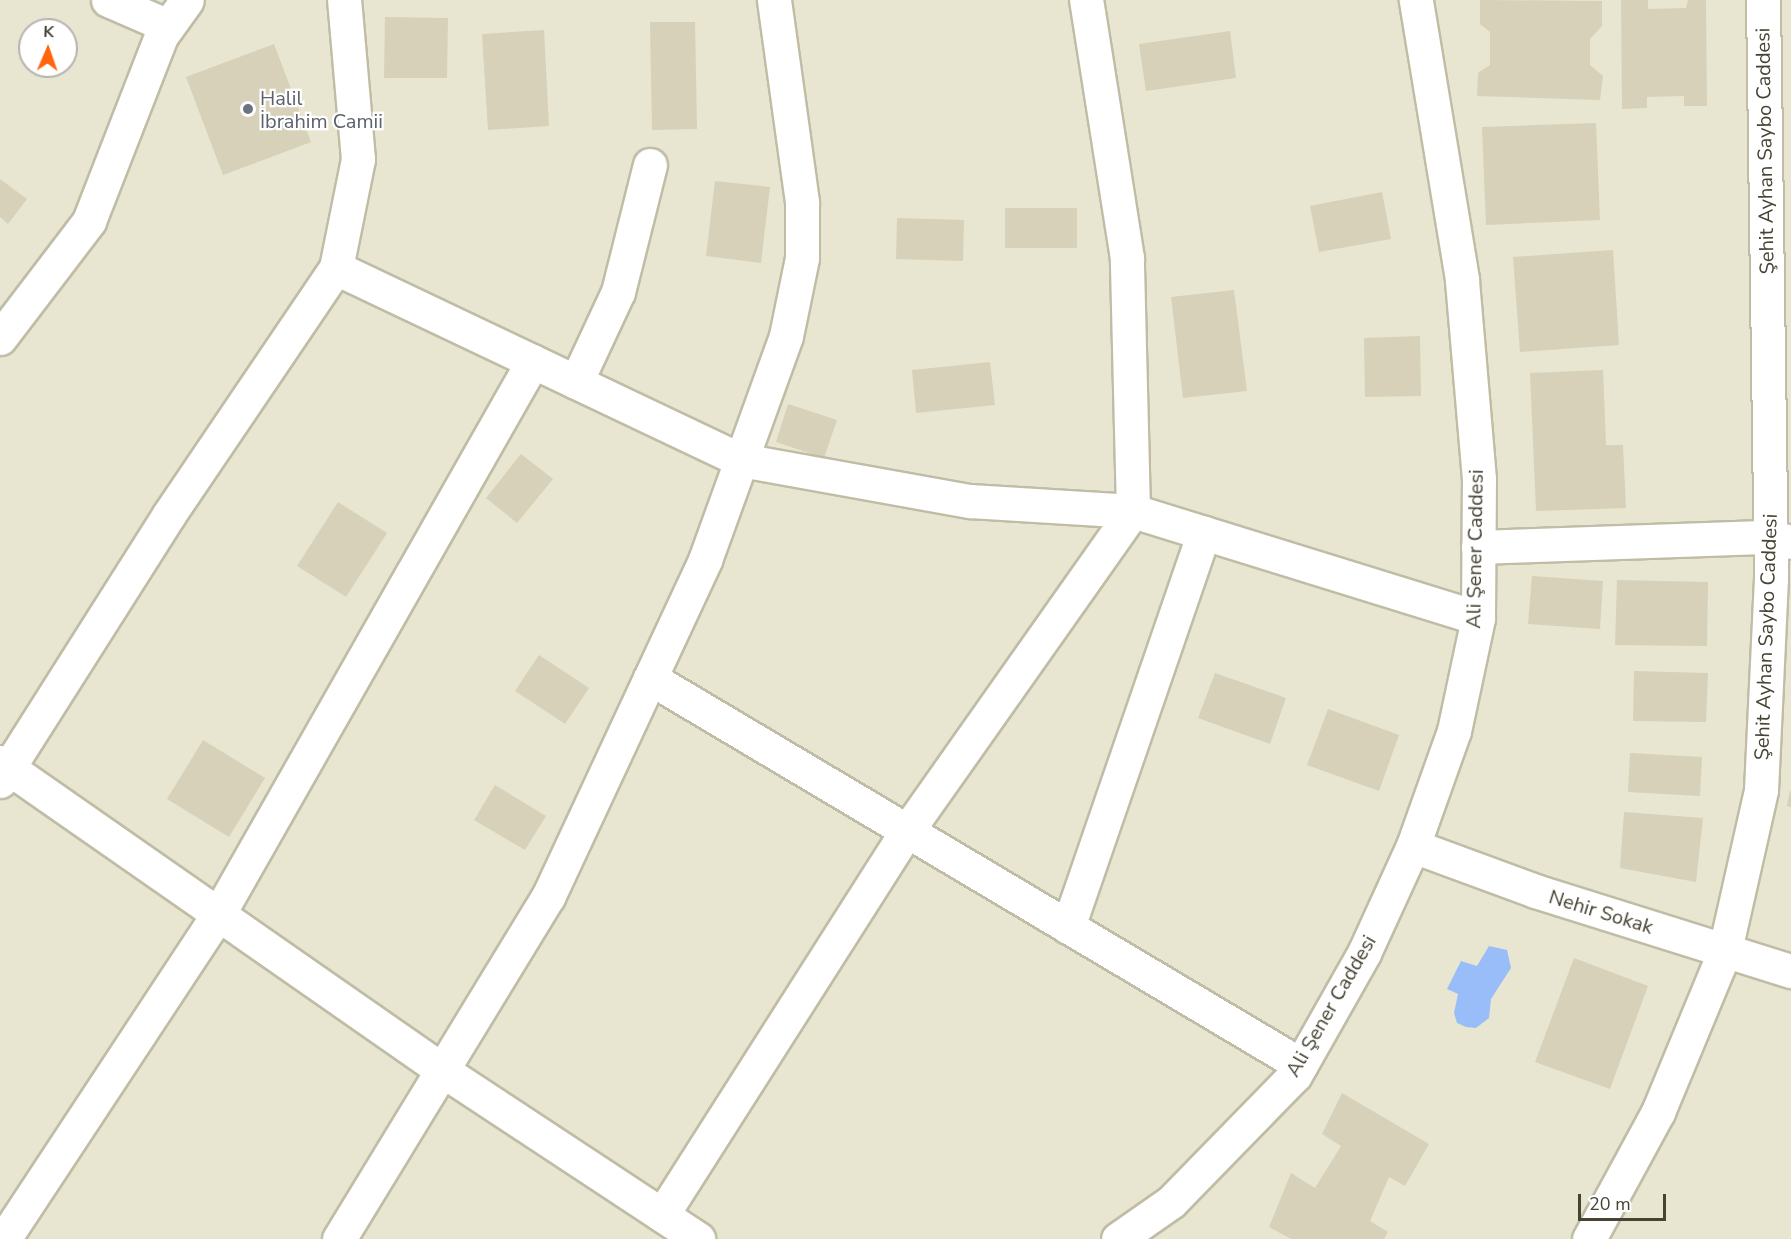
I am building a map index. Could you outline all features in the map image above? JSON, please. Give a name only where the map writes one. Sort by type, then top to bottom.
[{"type":"street","points":[[108,0],[168,26]]},
{"type":"street","points":[[0,338],[89,221],[168,26],[187,0]]},
{"type":"street","points":[[344,0],[358,159],[336,268],[168,516],[2,771],[218,915],[442,1070],[698,1239]]},
{"type":"street","points":[[339,1239],[548,897],[705,560],[786,336],[802,258],[802,202],[774,0]]},
{"type":"street","points":[[662,1215],[907,831],[1132,511],[1127,258],[1086,0]]},
{"type":"street","points":[[1407,0],[1416,0]]},
{"type":"street","name":"Ali Şener Caddesi","points":[[1118,1239],[1171,1202],[1300,1065],[1364,953],[1413,846],[1454,731],[1478,618],[1479,479],[1461,279],[1416,0]]},
{"type":"street","name":"Şehit Ayhan Saybo Caddesi","points":[[1589,1239],[1659,1112],[1725,950],[1761,790],[1780,540],[1779,274],[1763,0]]},
{"type":"street","points":[[576,382],[618,292],[650,165]]},
{"type":"street","points":[[336,268],[741,460],[970,501],[1132,511],[1478,618]]},
{"type":"street","points":[[4,1239],[218,915],[532,361]]},
{"type":"street","points":[[1068,927],[1204,533]]},
{"type":"street","points":[[1478,548],[1780,540]]},
{"type":"street","points":[[651,678],[1300,1065]]},
{"type":"street","name":"Nehir Sokak","points":[[1413,846],[1535,891],[1791,971]]},
{"type":"shaded area","points":[[0,0],[1791,0],[1791,1239],[0,1239]]},
{"type":"water","points":[[1489,946],[1507,950],[1511,968],[1491,999],[1489,1018],[1476,1028],[1466,1027],[1457,1023],[1454,1013],[1458,994],[1447,989],[1461,961],[1477,966]]},
{"type":"building","points":[[1480,0],[1602,1],[1602,26],[1590,39],[1590,65],[1603,76],[1600,100],[1477,96],[1478,73],[1490,65],[1490,32],[1480,24]]},
{"type":"building","points":[[1621,0],[1648,0],[1648,9],[1686,8],[1688,0],[1706,0],[1707,106],[1684,106],[1684,96],[1647,97],[1647,108],[1622,109]]},
{"type":"building","points":[[385,17],[448,18],[447,78],[384,78]]},
{"type":"building","points":[[650,22],[695,22],[697,129],[652,130]]},
{"type":"building","points":[[544,30],[549,126],[488,130],[482,34]]},
{"type":"building","points":[[1230,31],[1236,78],[1146,91],[1139,44]]},
{"type":"building","name":"Halil İbrahim Camii","points":[[274,44],[311,142],[223,175],[186,77]]},
{"type":"building","points":[[1596,123],[1600,220],[1486,225],[1482,127]]},
{"type":"building","points":[[0,179],[27,199],[8,224],[0,217]]},
{"type":"building","points":[[715,181],[770,187],[761,263],[706,256]]},
{"type":"building","points":[[1382,192],[1391,239],[1319,252],[1310,206]]},
{"type":"building","points":[[1005,208],[1077,208],[1077,248],[1005,248]]},
{"type":"building","points":[[897,218],[964,220],[963,261],[896,259]]},
{"type":"building","points":[[1613,250],[1619,345],[1520,352],[1513,257]]},
{"type":"building","points":[[1234,290],[1247,391],[1183,398],[1171,297]]},
{"type":"building","points":[[1420,336],[1421,396],[1365,397],[1364,338]]},
{"type":"building","points":[[990,362],[995,405],[916,413],[912,370]]},
{"type":"building","points":[[1603,370],[1606,445],[1623,445],[1626,508],[1536,511],[1530,373]]},
{"type":"building","points":[[788,404],[837,420],[824,458],[776,442]]},
{"type":"building","points":[[521,454],[553,479],[517,523],[486,498]]},
{"type":"building","points":[[338,502],[387,533],[346,597],[297,566]]},
{"type":"building","points":[[1532,576],[1603,581],[1600,629],[1528,624]]},
{"type":"building","points":[[1617,580],[1708,582],[1707,646],[1615,645]]},
{"type":"building","points":[[539,655],[589,688],[565,724],[515,691]]},
{"type":"building","points":[[1634,671],[1708,673],[1706,722],[1633,721]]},
{"type":"building","points":[[1215,673],[1286,698],[1270,744],[1198,718]]},
{"type":"building","points":[[1328,709],[1399,735],[1379,791],[1307,765]]},
{"type":"building","points":[[203,740],[265,778],[229,837],[167,799]]},
{"type":"building","points":[[1630,753],[1702,757],[1700,796],[1628,792]]},
{"type":"building","points":[[495,785],[546,816],[525,850],[474,820]]},
{"type":"building","points":[[1791,791],[1791,807],[1787,806]]},
{"type":"building","points":[[1624,812],[1703,818],[1696,882],[1620,868]]},
{"type":"building","points":[[1574,958],[1648,986],[1610,1089],[1535,1062]]},
{"type":"building","points":[[1342,1093],[1429,1144],[1405,1186],[1389,1177],[1370,1221],[1388,1232],[1384,1239],[1291,1239],[1269,1227],[1291,1173],[1315,1188],[1341,1146],[1322,1134]]},
{"type":"place","name":"Halil İbrahim Camii","points":[[248,109]]}]
